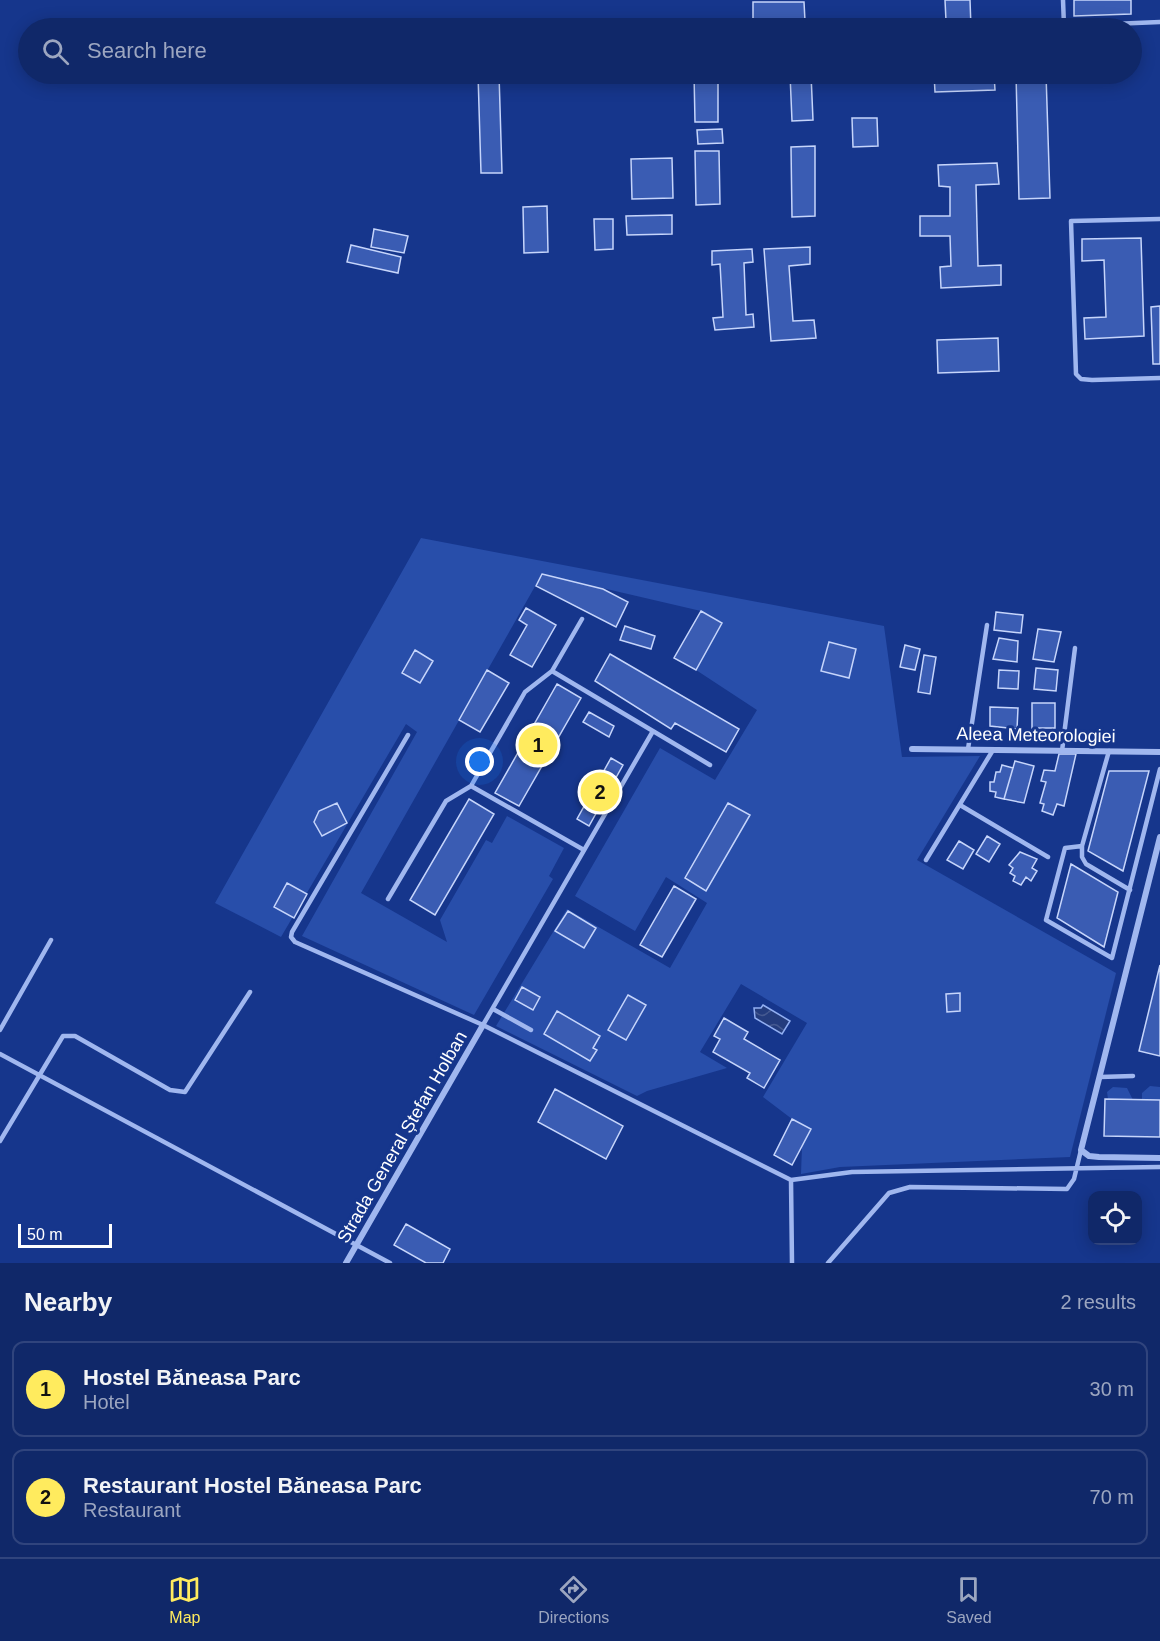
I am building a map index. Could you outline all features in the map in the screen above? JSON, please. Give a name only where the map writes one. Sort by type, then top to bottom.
[{"type":"street","name":"Aleea Meteorologiei","points":[[912,749],[1160,752]]},
{"type":"street","points":[[1160,837],[1081,1150],[1089,1156],[1160,1158]]},
{"type":"street","name":"Strada General Ștefan Holban","points":[[346,1263],[483,1026]]},
{"type":"lane","points":[[1063,0],[1064,18]]},
{"type":"lane","points":[[1142,23],[1160,22]]},
{"type":"lane","points":[[1160,219],[1071,221],[1077,374],[1081,379],[1092,380],[1160,378]]},
{"type":"lane","points":[[388,898],[446,801],[471,786],[525,692],[552,671],[582,619]]},
{"type":"lane","points":[[968,750],[987,625]]},
{"type":"lane","points":[[1062,750],[1074,648]]},
{"type":"lane","points":[[552,671],[710,765]]},
{"type":"lane","points":[[483,1026],[653,731]]},
{"type":"lane","points":[[408,735],[291,937],[295,942],[483,1026],[791,1180],[852,1172],[1160,1167]]},
{"type":"lane","points":[[926,860],[993,750]]},
{"type":"lane","points":[[1109,751],[1082,846],[1082,857],[1086,864],[1130,890]]},
{"type":"lane","points":[[1082,846],[1065,848],[1046,920],[1112,958],[1160,769]]},
{"type":"lane","points":[[471,786],[584,850]]},
{"type":"lane","points":[[960,805],[1048,857]]},
{"type":"lane","points":[[0,1030],[51,940]]},
{"type":"lane","points":[[0,1141],[57,1042],[68,1034],[170,1090],[185,1092],[250,992]]},
{"type":"lane","points":[[493,1009],[531,1030]]},
{"type":"lane","points":[[0,1054],[390,1263]]},
{"type":"lane","points":[[1100,1077],[1133,1076]]},
{"type":"lane","points":[[828,1263],[889,1193],[910,1187],[1061,1190],[1072,1184],[1081,1150]]},
{"type":"lane","points":[[791,1180],[792,1263]]},
{"type":"shaded area","points":[[421,538],[884,626],[902,757],[980,756],[917,860],[1116,973],[1070,1157],[840,1167],[801,1174],[802,1146],[811,1129],[792,1119],[763,1097],[807,1023],[741,984],[700,1052],[727,1068],[647,1091],[637,1096],[496,1026],[567,909],[670,968],[707,903],[666,877],[635,931],[575,896],[660,748],[715,780],[757,710],[696,670],[722,624],[701,611],[542,574],[361,893],[447,942],[440,920],[486,840],[492,843],[507,816],[564,848],[549,876],[553,879],[474,1015],[302,936],[417,732],[406,724],[281,937],[215,903]]},
{"type":"shaded area","points":[[1150,1086],[1160,1087],[1160,1100],[1142,1100],[1142,1093]]},
{"type":"shaded area","points":[[1113,1087],[1127,1088],[1133,1100],[1108,1099],[1107,1092]]},
{"type":"water","points":[[763,1005],[790,1021],[782,1034],[755,1018],[754,1008],[761,1008]]},
{"type":"building","points":[[945,0],[970,0],[971,18],[946,18]]},
{"type":"building","points":[[1074,0],[1131,0],[1131,14],[1074,16]]},
{"type":"building","points":[[753,2],[804,2],[805,18],[753,18]]},
{"type":"building","points":[[478,84],[499,84],[502,173],[481,173]]},
{"type":"building","points":[[694,84],[718,84],[718,122],[695,122]]},
{"type":"building","points":[[790,84],[811,84],[813,120],[792,121]]},
{"type":"building","points":[[935,84],[995,84],[995,90],[935,92]]},
{"type":"building","points":[[1016,84],[1046,84],[1050,198],[1019,199]]},
{"type":"building","points":[[852,118],[877,118],[878,146],[853,147]]},
{"type":"building","points":[[722,129],[723,143],[698,144],[697,130]]},
{"type":"building","points":[[815,146],[815,216],[792,217],[791,147]]},
{"type":"building","points":[[695,151],[719,151],[720,204],[696,205]]},
{"type":"building","points":[[672,158],[673,198],[632,199],[631,159]]},
{"type":"building","points":[[997,163],[999,184],[976,185],[978,266],[1001,265],[1001,285],[941,288],[940,267],[951,266],[950,236],[920,236],[920,216],[950,216],[950,187],[939,186],[938,165]]},
{"type":"building","points":[[547,206],[548,252],[524,253],[523,207]]},
{"type":"building","points":[[672,215],[672,234],[627,235],[626,216]]},
{"type":"building","points":[[594,219],[613,219],[613,249],[595,250]]},
{"type":"building","points":[[374,229],[408,236],[404,253],[371,247]]},
{"type":"building","points":[[1141,238],[1144,336],[1085,339],[1084,318],[1106,317],[1104,260],[1082,261],[1082,239]]},
{"type":"building","points":[[351,245],[401,257],[398,273],[347,262]]},
{"type":"building","points":[[810,247],[810,264],[789,266],[793,321],[814,320],[816,338],[771,341],[764,249]]},
{"type":"building","points":[[752,249],[753,262],[744,263],[746,315],[753,314],[754,327],[715,330],[713,318],[723,317],[720,264],[712,265],[712,251]]},
{"type":"building","points":[[1160,306],[1160,364],[1153,364],[1151,307]]},
{"type":"building","points":[[998,338],[999,371],[938,373],[937,340]]},
{"type":"building","points":[[542,574],[603,589],[628,602],[616,627],[536,586]]},
{"type":"building","points":[[526,608],[556,625],[532,667],[510,655],[527,625],[519,620]]},
{"type":"building","points":[[701,611],[722,623],[696,670],[674,658]]},
{"type":"building","points":[[996,612],[1023,615],[1021,633],[994,630]]},
{"type":"building","points":[[625,626],[655,636],[651,649],[620,640]]},
{"type":"building","points":[[1038,629],[1061,632],[1054,662],[1033,659]]},
{"type":"building","points":[[999,638],[1018,641],[1017,662],[993,659]]},
{"type":"building","points":[[829,642],[856,649],[849,678],[821,671]]},
{"type":"building","points":[[905,645],[920,649],[915,670],[900,667]]},
{"type":"building","points":[[415,650],[433,661],[420,683],[402,673]]},
{"type":"building","points":[[610,654],[739,729],[726,752],[675,723],[671,729],[595,681]]},
{"type":"building","points":[[924,655],[936,657],[930,694],[918,692]]},
{"type":"building","points":[[1036,668],[1058,670],[1056,691],[1034,689]]},
{"type":"building","points":[[487,670],[509,683],[480,732],[459,720]]},
{"type":"building","points":[[999,670],[1019,671],[1018,689],[998,688]]},
{"type":"building","points":[[557,684],[581,698],[519,806],[495,793]]},
{"type":"building","points":[[1032,703],[1055,703],[1055,728],[1032,728]]},
{"type":"building","points":[[990,707],[1018,708],[1017,729],[990,726]]},
{"type":"building","points":[[589,712],[614,726],[609,737],[583,722]]},
{"type":"building","points":[[1059,754],[1076,754],[1064,806],[1057,804],[1053,815],[1042,811],[1044,804],[1040,803],[1046,782],[1041,781],[1044,770],[1055,771]]},
{"type":"building","points":[[611,758],[623,765],[589,826],[577,819]]},
{"type":"building","points":[[1015,761],[1034,766],[1024,803],[1004,799]]},
{"type":"building","points":[[1002,765],[1013,768],[1004,799],[995,797],[996,792],[990,791],[990,782],[994,782],[996,772],[1000,772]]},
{"type":"building","points":[[1109,771],[1149,771],[1123,871],[1088,851]]},
{"type":"building","points":[[469,799],[494,814],[435,915],[410,900]]},
{"type":"building","points":[[337,803],[347,823],[322,836],[314,822],[319,811]]},
{"type":"building","points":[[728,803],[750,815],[706,891],[685,878]]},
{"type":"building","points":[[987,836],[1000,844],[989,862],[976,854]]},
{"type":"building","points":[[959,841],[974,850],[963,869],[947,860]]},
{"type":"building","points":[[1020,852],[1037,859],[1032,868],[1037,871],[1031,881],[1026,877],[1021,885],[1013,881],[1015,876],[1010,873],[1013,868],[1009,865]]},
{"type":"building","points":[[1071,864],[1118,892],[1104,947],[1057,918]]},
{"type":"building","points":[[287,883],[307,894],[294,918],[274,907]]},
{"type":"building","points":[[674,886],[696,899],[662,957],[640,945]]},
{"type":"building","points":[[568,911],[596,928],[584,948],[555,931]]},
{"type":"building","points":[[1160,965],[1160,1056],[1139,1051]]},
{"type":"building","points":[[522,987],[540,997],[533,1010],[515,1000]]},
{"type":"building","points":[[960,993],[960,1011],[947,1012],[946,994]]},
{"type":"building","points":[[628,995],[646,1005],[626,1040],[608,1030]]},
{"type":"building","points":[[557,1011],[600,1036],[593,1048],[597,1050],[590,1061],[544,1034]]},
{"type":"building","points":[[724,1018],[748,1032],[744,1039],[780,1060],[764,1088],[747,1078],[750,1073],[713,1052],[720,1039],[714,1036]]},
{"type":"building","points":[[555,1089],[623,1126],[606,1159],[538,1122]]},
{"type":"building","points":[[1105,1099],[1160,1100],[1160,1137],[1104,1136]]},
{"type":"building","points":[[792,1119],[811,1129],[792,1165],[774,1155]]},
{"type":"building","points":[[406,1224],[450,1249],[443,1263],[426,1263],[394,1245]]},
{"type":"place","name":"Hostel Băneasa Parc","points":[[538,745]]},
{"type":"place","name":"Restaurant Hostel Băneasa Parc","points":[[600,792]]}]
